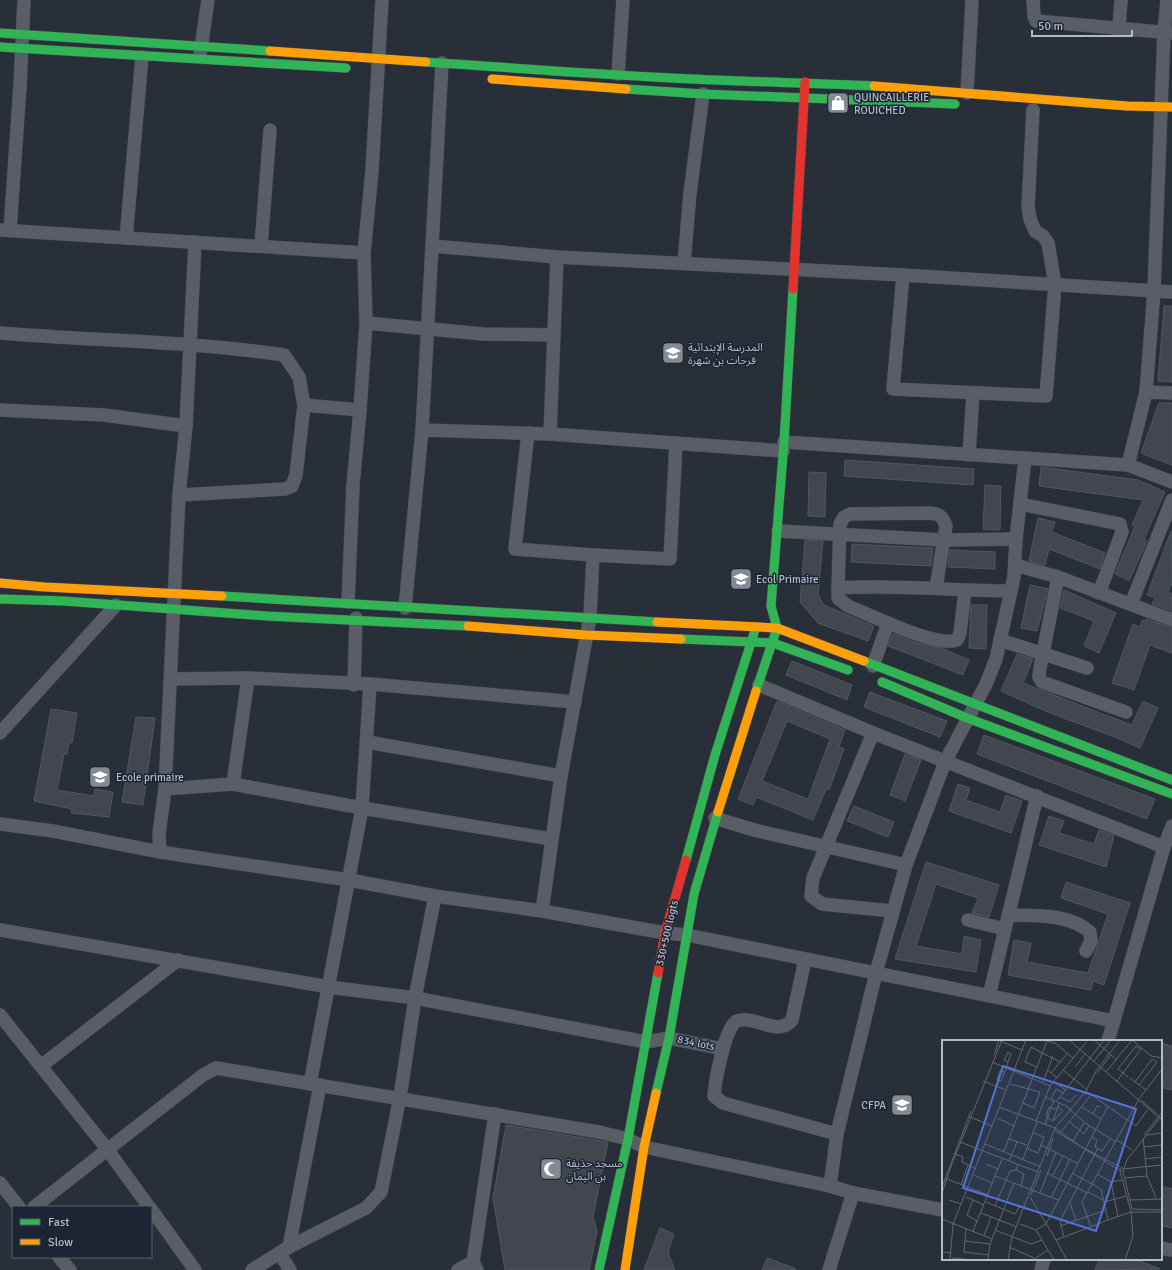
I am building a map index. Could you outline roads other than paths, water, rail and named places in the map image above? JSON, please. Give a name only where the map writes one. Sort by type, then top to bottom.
[{"type":"street","points":[[24,0],[20,86],[5,230],[364,253]]},
{"type":"street","points":[[200,53],[208,0]]},
{"type":"street","points":[[348,602],[353,485],[366,323],[364,253],[372,171],[382,0]]},
{"type":"street","points":[[618,74],[623,0]]},
{"type":"street","points":[[964,99],[972,0]]},
{"type":"street","points":[[1033,0],[1034,16],[1036,21],[1168,32]]},
{"type":"street","points":[[1119,28],[1121,0]]},
{"type":"street","points":[[1128,465],[1146,392],[1154,291],[1164,113],[1168,32],[1167,0]]},
{"type":"street","points":[[0,33],[23,34],[354,69]]},
{"type":"street","points":[[0,47],[142,57],[200,53],[441,72],[618,74],[748,82],[805,82],[964,99]]},
{"type":"street","points":[[126,238],[142,57]]},
{"type":"street","points":[[405,608],[422,430],[433,246],[441,72]]},
{"type":"street","points":[[480,78],[703,94],[804,98],[964,99],[1127,106],[1164,113]]},
{"type":"street","points":[[625,1270],[644,1147],[669,1038],[694,894],[715,818],[759,685],[776,628],[771,606],[778,531],[779,489],[784,446],[805,82]]},
{"type":"street","points":[[684,263],[690,193],[703,94]]},
{"type":"street","points":[[903,275],[893,389],[1046,396],[1055,284],[1048,243],[1043,236],[1035,231],[1030,219],[1028,206],[1033,110]]},
{"type":"street","points":[[261,246],[270,130]]},
{"type":"street","points":[[160,852],[159,834],[165,789],[179,495],[186,426],[195,242]]},
{"type":"street","points":[[433,246],[556,257],[903,275],[1172,292]]},
{"type":"street","points":[[550,434],[556,257]]},
{"type":"street","points":[[366,323],[483,334],[554,335]]},
{"type":"street","points":[[0,334],[69,339],[189,344],[284,355],[299,377],[304,405],[296,475],[292,486],[285,489],[179,495]]},
{"type":"street","points":[[1146,392],[1172,393]]},
{"type":"street","points":[[969,455],[973,393]]},
{"type":"street","points":[[304,405],[360,410]]},
{"type":"street","points":[[0,410],[104,415],[186,426]]},
{"type":"street","points":[[422,430],[550,434],[676,443],[784,446],[969,455],[1128,465],[1172,482]]},
{"type":"street","points":[[528,433],[515,550],[670,559],[676,443]]},
{"type":"street","points":[[830,1186],[837,1134],[876,973],[906,865],[945,762],[994,665],[1011,591],[1015,565],[1016,539],[1025,459]]},
{"type":"street","points":[[1131,604],[1172,500]]},
{"type":"street","points":[[1020,504],[1120,524],[1122,532],[1099,593]]},
{"type":"street","points":[[936,588],[946,526],[943,518],[938,514],[850,514],[844,517],[840,524],[841,536],[838,598],[848,606],[888,623],[950,643],[957,640],[960,633],[965,591]]},
{"type":"street","points":[[778,531],[841,536],[944,540],[1016,539]]},
{"type":"street","points":[[542,911],[561,776],[590,617],[593,555]]},
{"type":"street","points":[[1015,565],[1058,577],[1172,620]]},
{"type":"street","points":[[1058,577],[1038,677],[1042,682],[1126,712]]},
{"type":"street","points":[[856,673],[772,643],[586,635],[356,618],[173,610],[64,601],[3,599],[4,583],[174,594],[348,602],[405,608],[776,628],[967,718],[1172,794]]},
{"type":"street","points":[[838,588],[936,588],[965,591],[1011,591]]},
{"type":"street","points":[[0,733],[116,605]]},
{"type":"street","name":"330+500 logts","points":[[600,1270],[628,1139],[665,933],[715,754],[756,628],[771,606]]},
{"type":"street","points":[[354,685],[356,618]]},
{"type":"street","points":[[871,672],[888,623]]},
{"type":"street","points":[[1000,640],[1087,668]]},
{"type":"street","points":[[871,672],[976,703],[1172,780]]},
{"type":"street","points":[[171,679],[248,678],[354,685],[370,684],[575,702]]},
{"type":"street","points":[[233,784],[248,678]]},
{"type":"street","points":[[290,1270],[284,1251],[315,1085],[329,987],[362,808],[370,684]]},
{"type":"street","points":[[759,685],[873,734],[1037,796],[1164,847]]},
{"type":"street","points":[[873,734],[825,846],[813,878],[810,893],[814,900],[822,904],[892,911]]},
{"type":"street","points":[[367,742],[561,776]]},
{"type":"street","points":[[165,789],[233,784],[362,808],[551,840]]},
{"type":"street","points":[[989,996],[1037,796]]},
{"type":"street","points":[[715,818],[734,824],[906,865]]},
{"type":"street","points":[[0,824],[53,831],[160,852],[349,880],[435,896],[542,911],[665,933],[687,935],[805,960],[1114,1021]]},
{"type":"street","points":[[1108,1040],[1164,847],[1172,826]]},
{"type":"street","points":[[252,1270],[284,1251],[366,1208],[378,1198],[385,1179],[400,1097],[415,998],[435,896]]},
{"type":"street","points":[[1008,915],[1047,916],[1084,927],[1090,932],[1091,941],[1086,951]]},
{"type":"street","points":[[968,920],[1005,929]]},
{"type":"street","points":[[0,930],[329,987],[415,998],[646,1042],[669,1038]]},
{"type":"street","points":[[41,1066],[178,960]]},
{"type":"street","points":[[805,960],[792,1020],[790,1023],[784,1027],[778,1027],[744,1019],[736,1021],[732,1026],[723,1049],[714,1091],[715,1099],[718,1102],[837,1134]]},
{"type":"street","points":[[0,1015],[108,1149],[149,1206]]},
{"type":"street","name":"834 lots","points":[[669,1038],[723,1049]]},
{"type":"street","points":[[35,1206],[203,1075],[216,1068],[315,1085],[400,1097],[599,1132],[628,1139],[644,1147],[830,1186],[854,1193],[942,1210]]},
{"type":"street","points":[[458,1270],[475,1266],[495,1114]]},
{"type":"street","points":[[0,1183],[18,1206]]},
{"type":"street","points":[[829,1270],[854,1193]]},
{"type":"street","points":[[152,1211],[195,1270]]},
{"type":"street","points":[[1162,1248],[1172,1250]]},
{"type":"street","points":[[60,1258],[70,1270]]},
{"type":"street","points":[[1041,1270],[1044,1260]]},
{"type":"place","name":"QUINCAILLERIE ROUICHED","points":[[838,103]]},
{"type":"place","name":"المدرسة الإبتدائية فرحات بن شهرة","points":[[673,353]]},
{"type":"place","name":"Ecol Primaire","points":[[741,579]]},
{"type":"place","name":"Ecole primaire","points":[[100,777]]},
{"type":"place","name":"CFPA","points":[[902,1105]]},
{"type":"place","name":"مسجد حذيفة بن اليمان","points":[[551,1169]]}]
